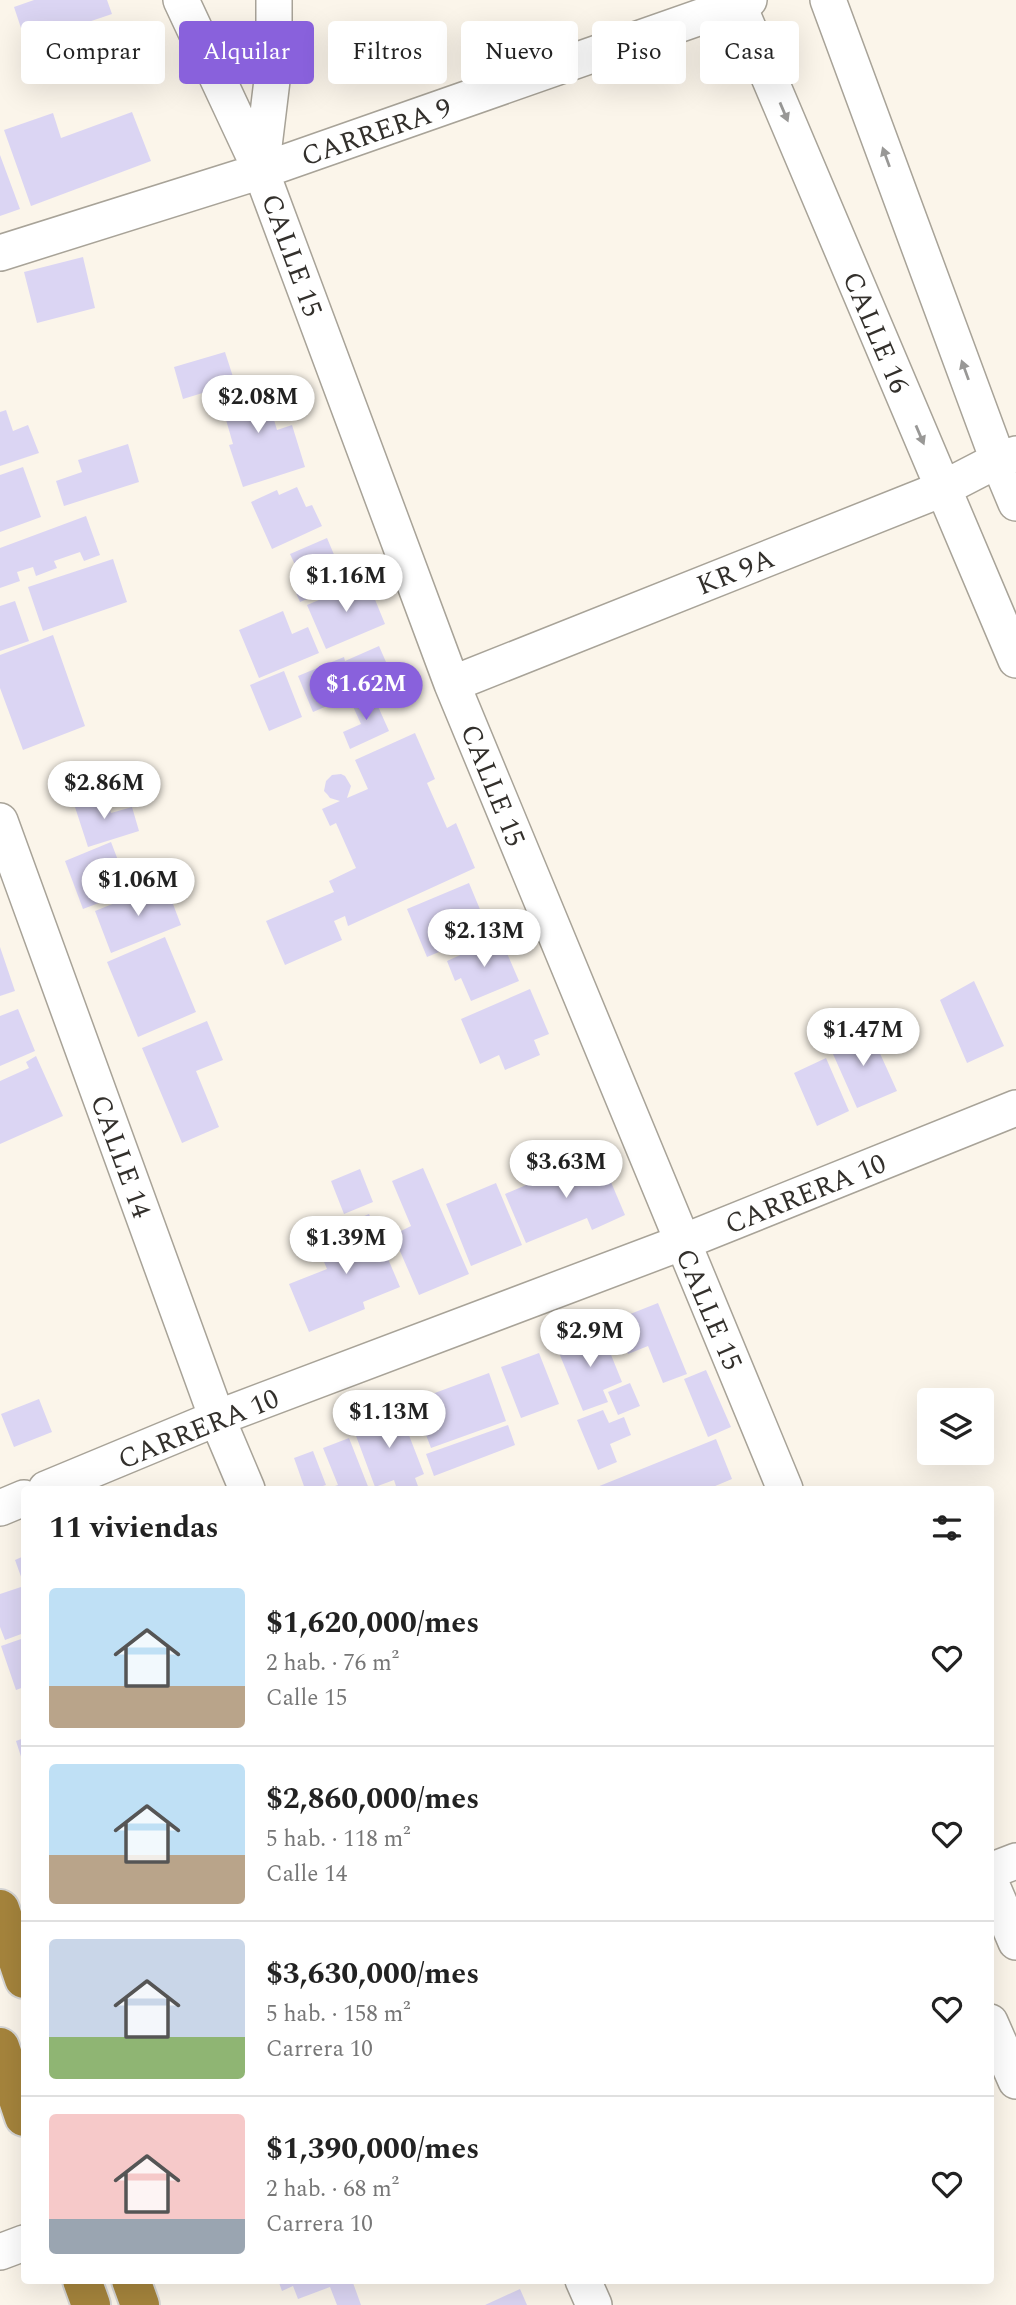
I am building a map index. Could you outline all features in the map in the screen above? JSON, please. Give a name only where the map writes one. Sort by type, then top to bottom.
[{"type":"highway","points":[[0,1909],[21,1970]]},
{"type":"highway","points":[[0,2046],[21,2108]]},
{"type":"highway","points":[[83,2284],[90,2305]]},
{"type":"highway","points":[[132,2284],[140,2305]]},
{"type":"street","name":"CALLE 15","points":[[181,0],[261,171],[452,684],[784,1486]]},
{"type":"street","points":[[261,171],[274,64],[274,0]]},
{"type":"street","points":[[828,0],[1007,457],[1016,503]]},
{"type":"street","name":"CARRERA 9","points":[[0,253],[261,171],[682,12],[744,2]]},
{"type":"street","name":"CALLE 16","points":[[744,2],[942,489],[1016,660]]},
{"type":"street","name":"KR 9A","points":[[452,684],[942,489],[1007,457]]},
{"type":"street","name":"CALLE 14","points":[[0,821],[217,1418],[246,1486]]},
{"type":"street","name":"CARRERA 10","points":[[53,1486],[217,1418],[682,1242],[1016,1108]]},
{"type":"street","points":[[0,1508],[21,1499]]},
{"type":"street","points":[[994,1869],[1016,1861]]},
{"type":"street","points":[[994,1890],[1016,1942]]},
{"type":"street","points":[[994,2031],[1016,2081]]},
{"type":"street","points":[[0,2252],[21,2244]]},
{"type":"street","points":[[585,2284],[594,2305]]},
{"type":"building","points":[[34,0],[107,0],[112,14],[91,21],[21,21],[21,28],[14,7]]},
{"type":"building","points":[[132,112],[151,161],[31,206],[4,130],[53,113],[61,138]]},
{"type":"building","points":[[0,155],[20,209],[0,216]]},
{"type":"building","points":[[83,257],[95,308],[37,323],[24,272]]},
{"type":"building","points":[[225,352],[235,383],[183,399],[174,367]]},
{"type":"building","points":[[262,379],[277,430],[292,425],[305,467],[243,487],[229,445],[233,444],[218,392]]},
{"type":"building","points":[[6,410],[13,431],[28,425],[39,453],[0,466],[0,412]]},
{"type":"building","points":[[128,444],[139,482],[64,506],[56,481],[82,472],[78,460]]},
{"type":"building","points":[[23,467],[41,517],[0,532],[0,475]]},
{"type":"building","points":[[297,487],[306,507],[312,505],[322,526],[272,549],[251,502],[277,490],[279,495]]},
{"type":"building","points":[[86,516],[100,555],[84,561],[80,552],[54,561],[57,568],[36,576],[33,567],[17,572],[20,581],[0,588],[0,548]]},
{"type":"building","points":[[327,538],[346,583],[300,602],[292,584],[302,580],[290,554]]},
{"type":"building","points":[[113,559],[127,602],[43,631],[28,587]]},
{"type":"building","points":[[367,580],[385,624],[326,649],[307,605]]},
{"type":"building","points":[[15,601],[29,641],[0,651],[0,606]]},
{"type":"building","points":[[283,611],[292,634],[308,627],[319,653],[259,678],[239,630]]},
{"type":"building","points":[[53,635],[85,726],[23,750],[0,688],[0,655]]},
{"type":"building","points":[[379,646],[393,678],[313,712],[298,676],[344,657],[345,661]]},
{"type":"building","points":[[284,671],[302,717],[269,731],[250,685]]},
{"type":"building","points":[[372,693],[389,731],[350,749],[343,732],[361,724],[351,702]]},
{"type":"building","points":[[415,733],[435,779],[427,783],[447,828],[456,823],[475,868],[348,926],[345,916],[334,921],[342,940],[285,965],[266,921],[334,892],[329,881],[356,868],[336,823],[330,826],[322,809],[340,801],[330,798],[324,791],[326,781],[332,775],[345,776],[351,786],[347,798],[368,789],[355,760]]},
{"type":"building","points":[[85,767],[93,795],[76,799],[68,773]]},
{"type":"building","points":[[105,794],[111,813],[132,807],[139,831],[88,847],[74,804]]},
{"type":"building","points":[[111,842],[124,876],[148,866],[154,882],[83,909],[65,861]]},
{"type":"building","points":[[165,883],[181,925],[111,953],[95,911]]},
{"type":"building","points":[[469,883],[489,931],[427,957],[407,909]]},
{"type":"building","points":[[165,937],[196,1012],[138,1037],[107,962]]},
{"type":"building","points":[[500,937],[519,981],[471,1001],[461,978],[455,981],[447,961]]},
{"type":"building","points":[[0,947],[15,991],[0,996]]},
{"type":"building","points":[[974,981],[1004,1046],[967,1063],[940,1000]]},
{"type":"building","points":[[530,989],[549,1034],[534,1040],[540,1055],[505,1070],[499,1055],[480,1064],[461,1019]]},
{"type":"building","points":[[18,1009],[35,1051],[0,1066],[0,1016]]},
{"type":"building","points":[[207,1021],[223,1060],[196,1071],[219,1127],[182,1143],[142,1048]]},
{"type":"building","points":[[868,1027],[897,1091],[857,1108],[829,1045]]},
{"type":"building","points":[[36,1056],[63,1116],[0,1144],[0,1081],[29,1068],[26,1062]]},
{"type":"building","points":[[826,1058],[849,1111],[817,1126],[794,1073]]},
{"type":"building","points":[[599,1154],[625,1215],[592,1230],[587,1218],[526,1243],[505,1194]]},
{"type":"building","points":[[423,1168],[469,1274],[419,1295],[393,1235],[411,1226],[392,1181]]},
{"type":"building","points":[[360,1169],[373,1202],[344,1214],[331,1181]]},
{"type":"building","points":[[496,1183],[522,1245],[471,1266],[446,1204]]},
{"type":"building","points":[[369,1214],[400,1287],[363,1302],[365,1309],[309,1332],[289,1284],[327,1269],[319,1250],[338,1242],[332,1230]]},
{"type":"building","points":[[658,1303],[687,1374],[663,1383],[648,1346],[628,1354],[615,1320]]},
{"type":"building","points":[[601,1330],[622,1382],[603,1390],[608,1402],[583,1411],[557,1348]]},
{"type":"building","points":[[539,1353],[559,1404],[521,1418],[501,1367]]},
{"type":"building","points":[[706,1370],[731,1427],[708,1437],[684,1379]]},
{"type":"building","points":[[489,1373],[506,1421],[431,1448],[413,1401]]},
{"type":"building","points":[[630,1383],[640,1406],[618,1415],[608,1392]]},
{"type":"building","points":[[39,1399],[52,1432],[14,1447],[1,1414]]},
{"type":"building","points":[[398,1407],[424,1474],[415,1478],[418,1486],[396,1486],[394,1480],[375,1486],[352,1425]]},
{"type":"building","points":[[603,1410],[609,1423],[624,1417],[631,1435],[610,1444],[617,1462],[598,1470],[577,1420]]},
{"type":"building","points":[[508,1425],[515,1445],[434,1476],[426,1454]]},
{"type":"building","points":[[349,1438],[368,1486],[335,1486],[338,1485],[323,1448]]},
{"type":"building","points":[[716,1439],[732,1479],[715,1486],[599,1486]]},
{"type":"building","points":[[313,1451],[326,1485],[304,1486],[294,1458]]},
{"type":"building","points":[[21,1557],[21,1577],[15,1560]]},
{"type":"building","points":[[21,1587],[21,1634],[5,1640],[0,1627],[0,1594]]},
{"type":"building","points":[[21,1639],[21,1688],[16,1690],[1,1646]]},
{"type":"building","points":[[21,1739],[21,1757],[16,1741]]},
{"type":"building","points":[[279,2284],[353,2284],[361,2305],[337,2305],[330,2287],[298,2299],[293,2286],[282,2291]]},
{"type":"building","points":[[520,2289],[527,2305],[485,2305]]}]
